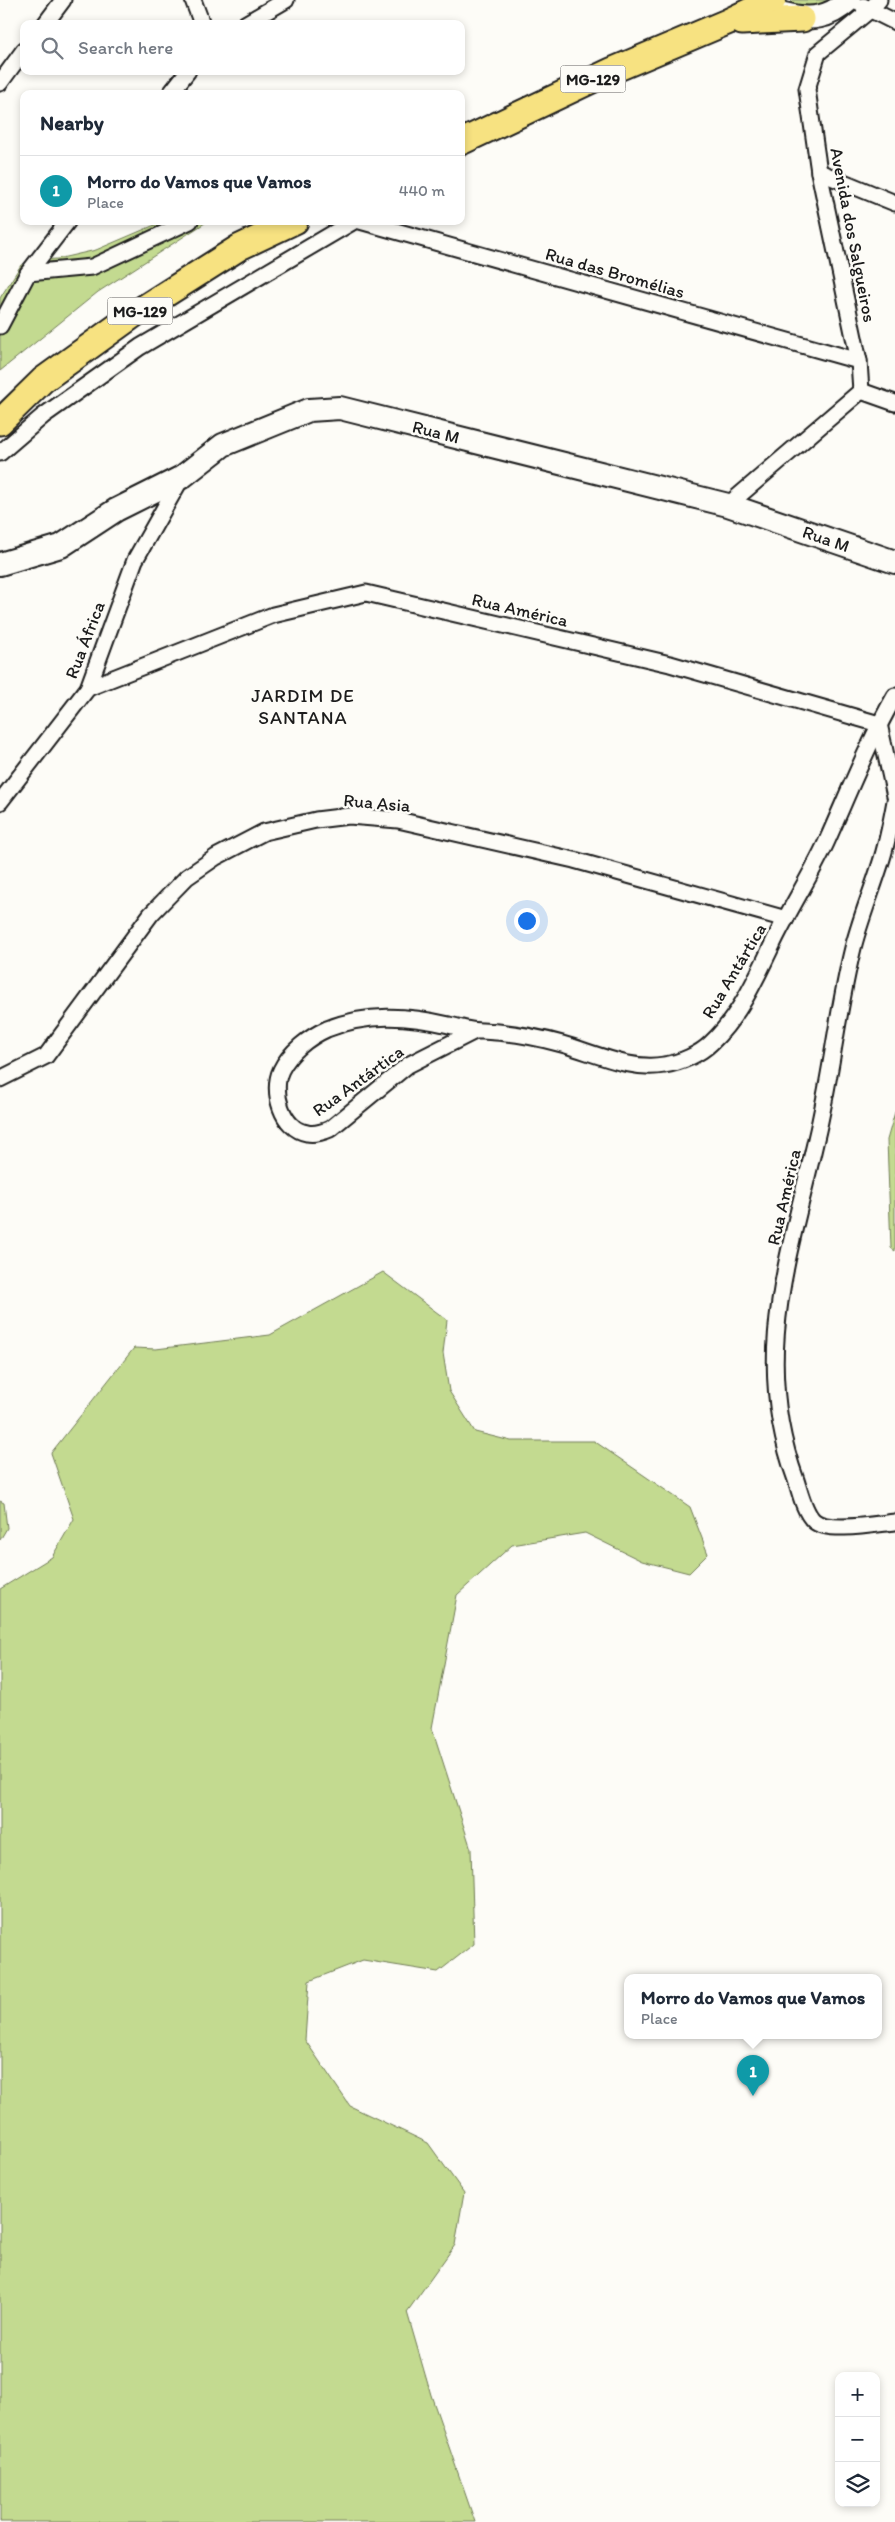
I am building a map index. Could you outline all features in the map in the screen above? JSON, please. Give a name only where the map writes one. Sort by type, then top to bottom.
[{"type":"main road","points":[[727,22],[764,1]]},
{"type":"main road","points":[[727,22],[802,18]]},
{"type":"main road","name":"MG-129","points":[[465,140],[611,71],[727,22]]},
{"type":"main road","name":"MG-129","points":[[0,422],[43,380],[136,313],[240,247],[287,225]]},
{"type":"street","points":[[47,20],[63,0]]},
{"type":"street","points":[[193,0],[200,20]]},
{"type":"street","points":[[252,20],[286,0]]},
{"type":"street","points":[[764,1],[784,14],[802,18],[820,18],[837,11],[851,0],[874,5],[895,22]]},
{"type":"street","name":"Avenida dos Salgueiros","points":[[861,391],[859,360],[819,172],[807,89],[818,53],[874,5]]},
{"type":"street","points":[[0,84],[20,56]]},
{"type":"street","points":[[173,90],[185,75]]},
{"type":"street","points":[[819,172],[895,203]]},
{"type":"street","points":[[1,324],[28,272],[65,225]]},
{"type":"street","points":[[28,272],[92,268],[182,225]]},
{"type":"street","points":[[0,453],[43,416],[140,347],[347,225]]},
{"type":"street","name":"Rua das Bromélias","points":[[374,225],[859,360]]},
{"type":"street","points":[[728,505],[861,391],[895,403]]},
{"type":"street","name":"Rua M","points":[[0,564],[61,546],[116,510],[182,477],[223,445],[309,410],[340,408],[728,505],[895,562]]},
{"type":"street","name":"Rua África","points":[[0,802],[88,688],[135,560],[182,477]]},
{"type":"street","name":"Rua América","points":[[88,688],[273,615],[366,592],[670,664],[879,724]]},
{"type":"street","name":"Rua Antártica","points":[[475,1031],[408,1065],[330,1129],[319,1133],[307,1133],[294,1128],[284,1115],[277,1087],[280,1071],[296,1050],[324,1031],[353,1019],[384,1016],[448,1024],[475,1031],[518,1035],[560,1043],[629,1064],[647,1066],[666,1065],[689,1058],[711,1043],[733,1016],[786,919],[824,847],[879,724],[895,696]]},
{"type":"street","points":[[879,724],[895,796]]},
{"type":"street","name":"Rua América","points":[[895,801],[880,865],[852,951],[817,1136],[778,1307],[774,1354],[774,1382],[781,1423],[791,1467],[808,1513],[814,1521],[822,1526],[834,1527],[895,1522]]},
{"type":"street","name":"Rua Asia","points":[[0,1079],[46,1056],[151,914],[187,878],[216,857],[264,832],[316,820],[350,816],[398,820],[574,860],[786,919]]},
{"type":"green space","points":[[793,0],[837,0],[825,8],[786,7]]},
{"type":"green space","points":[[155,225],[202,225],[98,292],[0,371],[0,298],[21,265],[35,260],[57,259],[96,250]]},
{"type":"green space","points":[[895,1112],[895,1251],[891,1248],[887,1140]]},
{"type":"green space","points":[[383,1272],[447,1320],[443,1353],[449,1391],[475,1432],[511,1441],[594,1441],[690,1507],[708,1554],[689,1573],[642,1561],[585,1533],[512,1545],[457,1595],[432,1728],[471,1849],[474,1944],[438,1972],[363,1960],[309,1981],[305,2040],[350,2106],[428,2143],[464,2193],[455,2245],[407,2312],[431,2395],[475,2522],[0,2522],[0,1589],[52,1557],[74,1519],[51,1453],[134,1348],[156,1349],[270,1335]]},
{"type":"green space","points":[[0,1501],[4,1503],[7,1528],[0,1540]]},
{"type":"place","name":"Morro do Vamos que Vamos","points":[[753,2096]]},
{"type":"district","name":"JARDIM DE SANTANA","points":[[303,706]]}]
